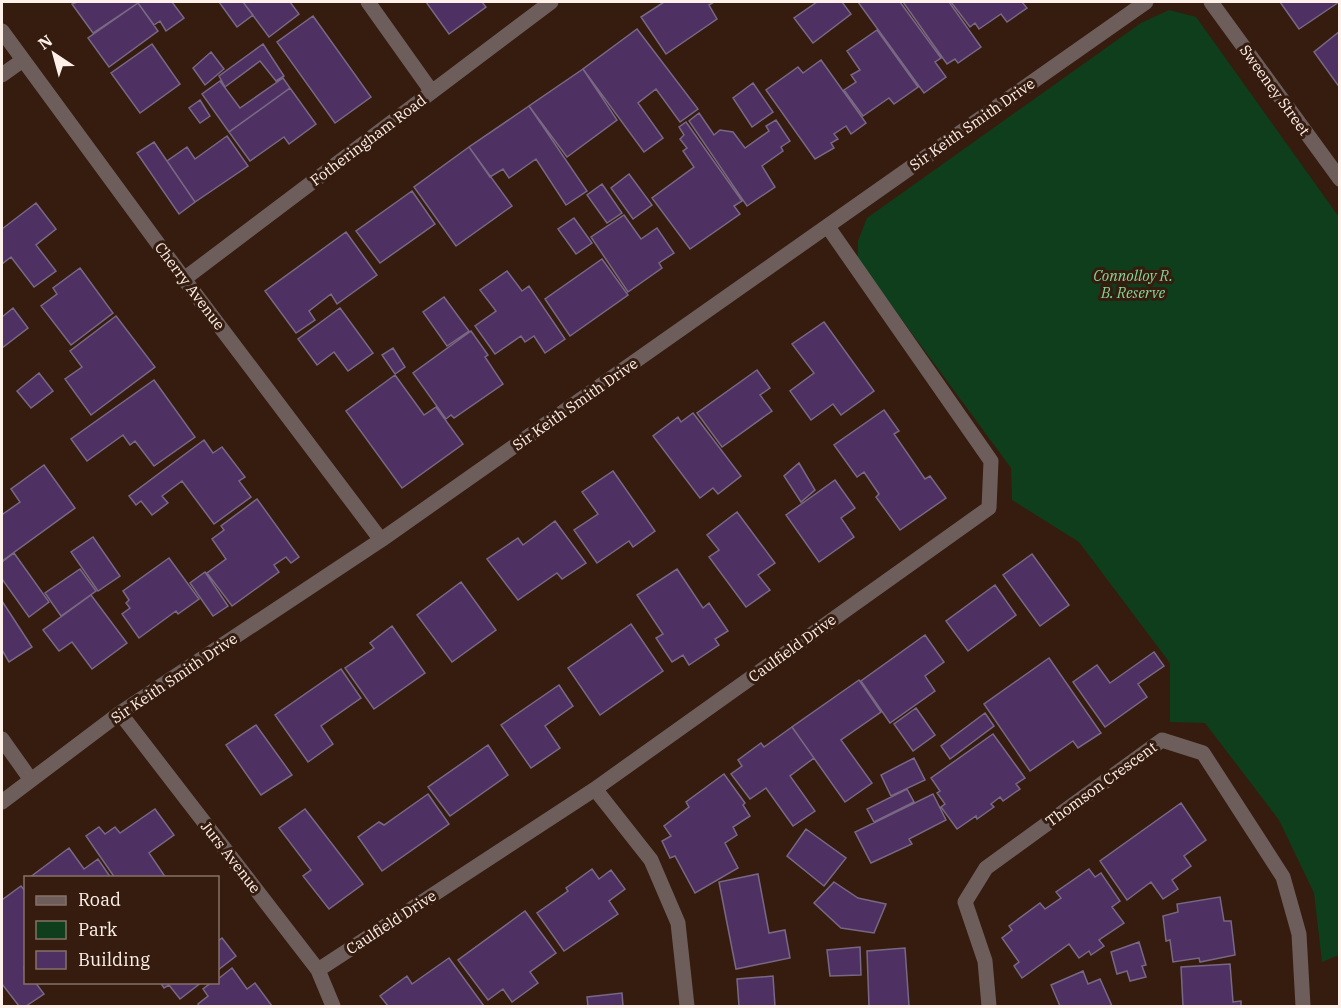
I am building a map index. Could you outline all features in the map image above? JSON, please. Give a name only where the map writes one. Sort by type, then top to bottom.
[{"type":"street","points":[[368,2],[432,92]]},
{"type":"street","name":"Fotheringham Road","points":[[184,279],[551,2]]},
{"type":"street","name":"Sir Keith Smith Drive","points":[[2,802],[120,713],[381,540],[1146,2]]},
{"type":"street","name":"Sweeney Street","points":[[1211,2],[1340,179]]},
{"type":"street","name":"Cherry Avenue","points":[[2,31],[184,279],[381,540]]},
{"type":"street","points":[[2,75],[23,60]]},
{"type":"street","name":"Caulfield Drive","points":[[318,970],[595,789],[989,508],[990,461],[828,227]]},
{"type":"street","name":"Jurs Avenue","points":[[120,713],[318,970],[333,1006]]},
{"type":"street","points":[[2,739],[31,780]]},
{"type":"street","name":"Thomson Crescent","points":[[989,1006],[985,961],[965,902],[986,868],[1162,740],[1203,753],[1283,877],[1299,934],[1303,1006]]},
{"type":"street","points":[[595,789],[651,860],[678,923],[687,1006]]},
{"type":"green space","name":"Connolloy R. B. Reserve","points":[[1169,10],[1196,17],[1339,217],[1339,955],[1322,962],[1314,893],[1279,820],[1205,723],[1170,722],[1170,663],[1079,542],[1012,500],[1011,468],[858,260],[858,241],[867,218],[1141,23]]},
{"type":"building","points":[[77,2],[172,2],[184,18],[166,31],[160,21],[154,25],[138,3],[93,33],[72,4]]},
{"type":"building","points":[[219,2],[243,2],[253,15],[237,27]]},
{"type":"building","points":[[243,2],[290,2],[299,14],[269,37]]},
{"type":"building","points":[[426,2],[482,2],[486,7],[449,34]]},
{"type":"building","points":[[664,2],[714,2],[709,5],[717,19],[666,54],[641,17]]},
{"type":"building","points":[[817,2],[842,2],[851,14],[813,43],[794,18]]},
{"type":"building","points":[[858,2],[900,2],[941,58],[935,62],[946,77],[924,93]]},
{"type":"building","points":[[903,2],[949,2],[981,47],[958,63],[955,59],[947,64]]},
{"type":"building","points":[[951,2],[1022,2],[1027,8],[1007,22],[1001,14],[979,29],[975,23],[970,27]]},
{"type":"building","points":[[1280,2],[1339,2],[1299,29]]},
{"type":"building","points":[[138,3],[158,31],[109,67],[88,38]]},
{"type":"building","points":[[313,16],[371,97],[335,123],[277,42]]},
{"type":"building","points":[[637,29],[698,109],[680,122],[656,89],[638,103],[663,138],[644,152],[583,69]]},
{"type":"building","points":[[877,30],[918,87],[894,104],[889,98],[863,116],[844,90],[856,82],[851,75],[860,70],[847,51]]},
{"type":"building","points":[[1340,31],[1340,88],[1314,52]]},
{"type":"building","points":[[152,44],[180,84],[140,113],[111,73]]},
{"type":"building","points":[[263,44],[284,76],[276,81],[260,61],[225,87],[219,76]]},
{"type":"building","points":[[211,52],[224,69],[205,85],[193,68]]},
{"type":"building","points":[[821,60],[866,123],[851,134],[846,126],[834,134],[838,139],[831,143],[834,148],[815,159],[766,90],[798,67],[803,73]]},
{"type":"building","points":[[583,69],[617,120],[567,157],[529,106]]},
{"type":"building","points":[[283,78],[290,88],[229,132],[202,94],[220,81],[240,108]]},
{"type":"building","points":[[753,83],[773,112],[752,127],[733,98]]},
{"type":"building","points":[[290,88],[316,124],[289,144],[284,137],[250,161],[229,132]]},
{"type":"building","points":[[200,100],[210,116],[200,123],[189,108]]},
{"type":"building","points":[[529,106],[587,191],[566,205],[536,159],[509,178],[503,169],[490,177],[469,147]]},
{"type":"building","points":[[699,113],[714,135],[720,130],[733,132],[745,148],[769,131],[766,126],[776,120],[790,141],[781,147],[783,151],[762,166],[775,187],[747,206],[689,121]]},
{"type":"building","points":[[686,122],[742,201],[734,206],[740,214],[690,249],[652,198],[694,167],[683,151],[687,148],[680,139],[684,135],[679,127]]},
{"type":"building","points":[[227,136],[248,166],[195,202],[167,161],[187,147],[195,159]]},
{"type":"building","points":[[154,142],[195,202],[179,214],[137,153]]},
{"type":"building","points":[[469,147],[512,206],[456,246],[414,187]]},
{"type":"building","points":[[629,174],[652,205],[633,219],[611,188]]},
{"type":"building","points":[[602,184],[622,213],[607,223],[587,195]]},
{"type":"building","points":[[412,191],[435,224],[380,263],[356,231]]},
{"type":"building","points":[[36,203],[56,229],[36,245],[56,271],[34,287],[11,257],[2,264],[2,229]]},
{"type":"building","points":[[624,215],[641,239],[657,228],[674,253],[659,263],[662,268],[628,292],[591,237]]},
{"type":"building","points":[[574,218],[592,243],[576,254],[558,229]]},
{"type":"building","points":[[346,232],[377,275],[337,304],[331,294],[309,311],[315,320],[296,333],[265,291]]},
{"type":"building","points":[[602,259],[628,295],[570,336],[545,299]]},
{"type":"building","points":[[80,268],[113,313],[71,345],[41,306],[57,294],[53,288]]},
{"type":"building","points":[[507,271],[522,291],[529,286],[565,339],[545,353],[534,336],[525,342],[521,336],[495,354],[475,326],[496,311],[480,290]]},
{"type":"building","points":[[444,297],[469,331],[447,346],[423,312]]},
{"type":"building","points":[[13,308],[28,328],[2,348],[2,317]]},
{"type":"building","points":[[340,308],[373,353],[348,371],[334,352],[317,365],[298,339]]},
{"type":"building","points":[[116,316],[155,367],[91,415],[65,379],[82,367],[70,351]]},
{"type":"building","points":[[824,322],[874,391],[841,415],[833,404],[811,420],[790,391],[814,373],[792,344]]},
{"type":"building","points":[[471,331],[488,355],[485,357],[503,384],[454,418],[451,415],[446,419],[413,373]]},
{"type":"building","points":[[393,348],[405,367],[395,374],[382,355]]},
{"type":"building","points":[[757,370],[770,388],[760,395],[772,411],[722,447],[697,413]]},
{"type":"building","points":[[39,373],[53,391],[31,408],[17,391]]},
{"type":"building","points":[[395,375],[424,415],[436,407],[463,444],[402,488],[346,411]]},
{"type":"building","points":[[154,380],[195,437],[154,466],[135,441],[130,445],[123,435],[87,461],[71,439]]},
{"type":"building","points":[[884,410],[899,431],[894,434],[925,479],[930,476],[946,498],[900,530],[876,497],[879,494],[864,472],[857,477],[834,445]]},
{"type":"building","points":[[693,413],[741,476],[718,494],[713,488],[700,498],[653,436],[678,417],[681,422]]},
{"type":"building","points":[[204,440],[213,453],[222,447],[245,477],[239,481],[251,497],[214,524],[182,481],[162,496],[168,503],[152,515],[141,501],[136,505],[129,496]]},
{"type":"building","points":[[799,463],[815,490],[801,502],[784,476]]},
{"type":"building","points":[[44,465],[75,508],[2,561],[2,512],[3,514],[20,502],[11,489]]},
{"type":"building","points":[[613,471],[655,531],[633,547],[629,541],[597,563],[574,530],[598,514],[582,492]]},
{"type":"building","points":[[835,480],[855,508],[841,518],[854,537],[819,562],[786,515]]},
{"type":"building","points":[[257,499],[299,557],[291,563],[286,557],[274,565],[279,572],[232,606],[207,573],[226,559],[212,539],[224,530],[221,526]]},
{"type":"building","points":[[737,512],[775,563],[758,575],[770,590],[746,607],[709,557],[719,550],[707,535]]},
{"type":"building","points":[[555,521],[586,563],[562,579],[557,573],[518,600],[487,559],[518,538],[523,545]]},
{"type":"building","points":[[93,537],[120,576],[98,591],[71,552]]},
{"type":"building","points":[[14,553],[49,602],[29,617],[2,579],[2,562]]},
{"type":"building","points":[[1032,554],[1069,605],[1040,626],[1003,575]]},
{"type":"building","points":[[169,558],[199,599],[178,614],[176,611],[139,638],[122,614],[130,608],[126,603],[129,600],[123,591]]},
{"type":"building","points":[[80,569],[96,591],[61,616],[45,593]]},
{"type":"building","points":[[677,569],[703,608],[709,603],[728,631],[715,639],[719,645],[689,665],[683,655],[672,662],[656,638],[663,634],[637,595]]},
{"type":"building","points":[[205,572],[228,606],[213,616],[190,583]]},
{"type":"building","points":[[461,582],[496,630],[452,662],[417,615]]},
{"type":"building","points":[[995,585],[1016,615],[968,651],[946,621]]},
{"type":"building","points":[[91,595],[127,643],[92,669],[72,642],[59,651],[43,630]]},
{"type":"building","points":[[2,601],[32,647],[9,662],[2,650]]},
{"type":"building","points":[[631,624],[663,671],[600,715],[568,668]]},
{"type":"building","points":[[392,626],[425,673],[374,709],[345,668],[374,648],[370,643]]},
{"type":"building","points":[[925,635],[944,662],[925,676],[935,691],[890,723],[861,681]]},
{"type":"building","points":[[1154,652],[1164,666],[1138,684],[1147,697],[1105,727],[1073,682],[1097,665],[1110,683]]},
{"type":"building","points":[[1049,658],[1101,733],[1078,748],[1073,741],[1030,771],[984,704]]},
{"type":"building","points":[[341,669],[361,698],[321,726],[333,744],[308,762],[275,715]]},
{"type":"building","points":[[859,680],[881,712],[841,740],[872,783],[845,802],[792,727]]},
{"type":"building","points":[[559,685],[573,706],[545,726],[560,748],[531,768],[501,725]]},
{"type":"building","points":[[916,708],[935,735],[913,751],[894,724]]},
{"type":"building","points":[[985,713],[994,726],[950,759],[941,746]]},
{"type":"building","points":[[256,725],[292,775],[261,795],[226,745]]},
{"type":"building","points":[[792,727],[814,758],[790,776],[815,811],[793,826],[766,788],[750,799],[731,774],[742,766],[738,760],[761,743],[764,747]]},
{"type":"building","points":[[993,734],[1025,778],[1016,784],[1020,789],[1003,801],[1000,797],[991,804],[994,807],[957,829],[941,807],[945,804],[937,793],[940,791],[931,778]]},
{"type":"building","points":[[488,745],[508,775],[450,816],[428,787]]},
{"type":"building","points":[[914,758],[925,780],[891,796],[881,775]]},
{"type":"building","points":[[724,774],[745,803],[743,805],[750,816],[733,827],[737,835],[725,843],[738,868],[695,893],[675,856],[670,858],[662,841],[671,836],[664,826],[689,807],[686,802]]},
{"type":"building","points":[[907,789],[914,802],[874,822],[867,809]]},
{"type":"building","points":[[428,794],[449,824],[382,871],[358,837],[379,822],[384,825]]},
{"type":"building","points":[[933,794],[946,820],[909,839],[912,844],[871,863],[855,832]]},
{"type":"building","points":[[1181,803],[1206,840],[1184,856],[1191,866],[1172,880],[1178,889],[1163,899],[1151,882],[1127,900],[1100,861]]},
{"type":"building","points":[[155,809],[174,835],[149,853],[165,876],[114,876],[86,836],[99,827],[105,834],[115,827],[120,833]]},
{"type":"building","points":[[305,809],[363,884],[329,909],[303,876],[311,870],[279,828]]},
{"type":"building","points":[[806,829],[846,858],[824,886],[787,856]]},
{"type":"building","points":[[69,848],[84,869],[98,859],[110,876],[32,876]]},
{"type":"building","points":[[592,869],[599,879],[611,870],[625,889],[609,901],[618,914],[564,951],[537,913],[568,891],[566,888]]},
{"type":"building","points":[[1089,869],[1095,877],[1101,873],[1120,901],[1112,907],[1124,923],[1099,940],[1104,946],[1091,955],[1089,951],[1079,958],[1069,944],[1022,978],[1014,966],[1019,962],[1002,938],[1012,930],[1009,926],[1040,903],[1045,909],[1061,898],[1056,892]]},
{"type":"building","points":[[758,874],[769,933],[785,930],[790,958],[736,969],[719,882]]},
{"type":"building","points":[[834,882],[858,898],[886,904],[874,933],[841,928],[814,903]]},
{"type":"building","points":[[21,886],[24,890],[24,984],[36,984],[44,994],[26,1006],[19,1006],[2,984],[2,900]]},
{"type":"building","points":[[1220,897],[1224,921],[1231,921],[1235,955],[1200,962],[1199,958],[1173,962],[1170,940],[1166,941],[1163,916],[1178,912],[1177,904]]},
{"type":"building","points":[[525,911],[556,953],[530,972],[538,983],[512,1002],[503,989],[488,1000],[458,960]]},
{"type":"building","points":[[222,938],[236,956],[219,969],[219,940]]},
{"type":"building","points":[[1139,942],[1146,965],[1142,966],[1146,977],[1130,981],[1127,971],[1117,974],[1111,952]]},
{"type":"building","points":[[860,947],[861,975],[830,976],[827,950]]},
{"type":"building","points":[[905,948],[909,1006],[869,1006],[867,951]]},
{"type":"building","points":[[449,958],[484,1006],[388,1006],[380,996],[407,976],[412,984]]},
{"type":"building","points":[[1230,964],[1233,1002],[1241,1001],[1241,1006],[1183,1006],[1181,967]]},
{"type":"building","points":[[232,968],[247,989],[255,983],[272,1006],[199,1006],[198,1004],[208,996],[203,989],[209,984],[219,984],[219,978]]},
{"type":"building","points":[[1083,971],[1088,984],[1100,979],[1112,1006],[1060,1006],[1051,985]]},
{"type":"building","points":[[773,976],[775,1006],[739,1006],[737,979]]},
{"type":"building","points":[[161,984],[199,984],[180,999],[169,985],[164,988]]},
{"type":"building","points":[[622,993],[623,1006],[588,1006],[587,997]]}]
